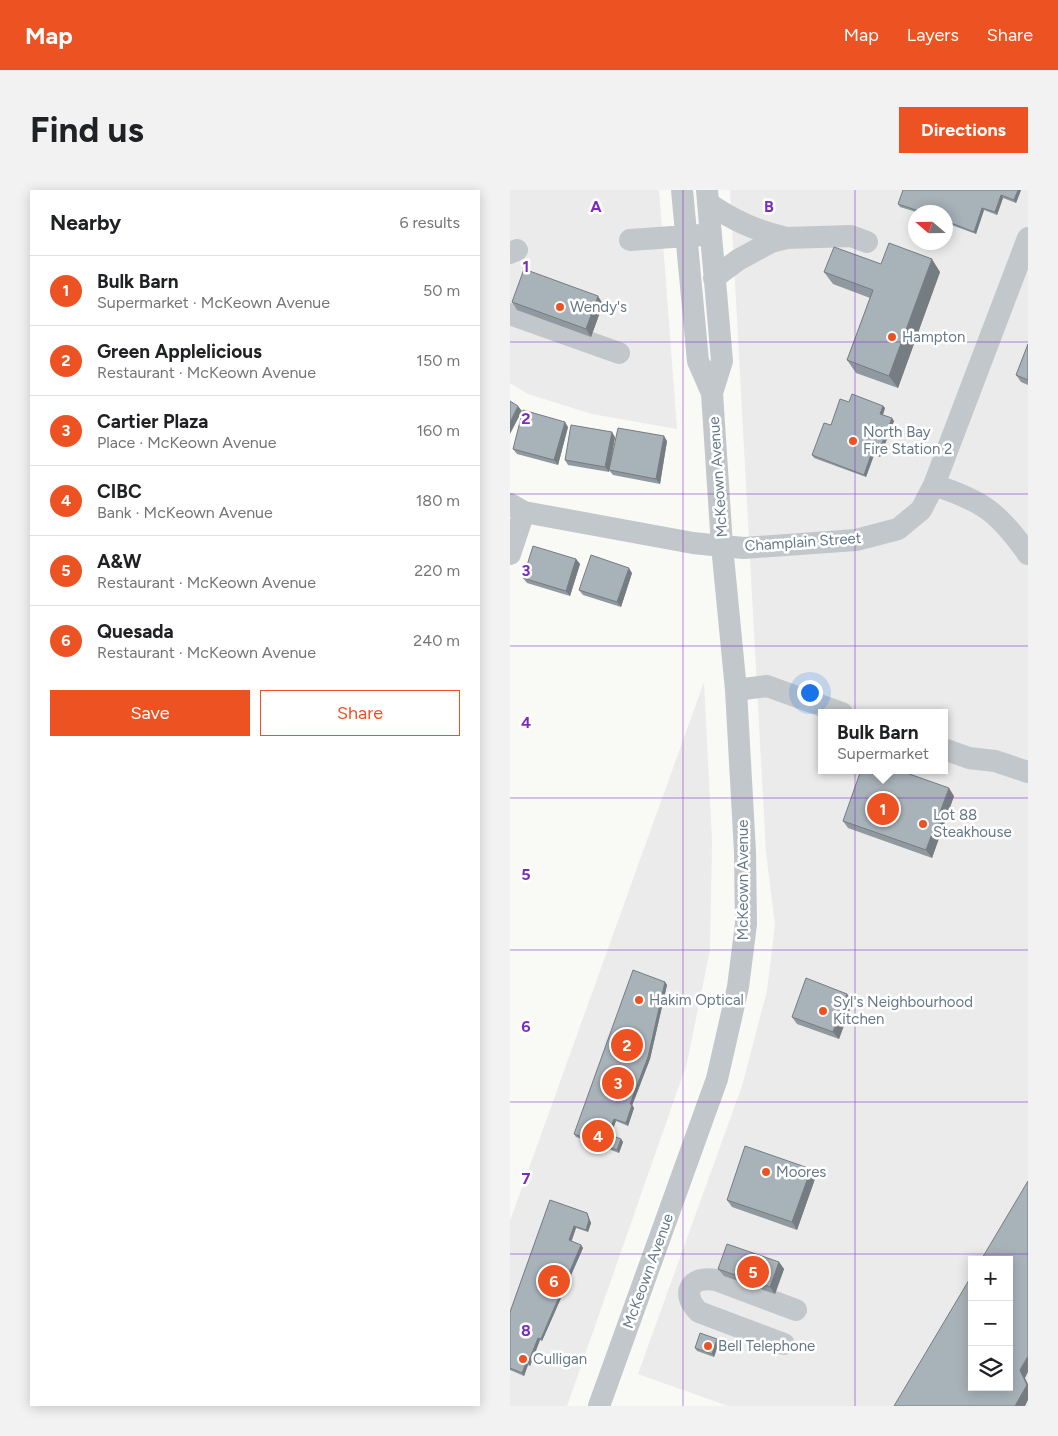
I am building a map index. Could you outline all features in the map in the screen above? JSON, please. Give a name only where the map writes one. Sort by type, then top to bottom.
[{"type":"street","name":"McKeown Avenue","points":[[599,1406],[717,1079],[738,987],[746,924],[745,852],[736,690],[722,546],[712,393],[698,361],[682,190]]},
{"type":"street","name":"McKeown Avenue","points":[[707,196],[722,361],[712,393]]},
{"type":"street","points":[[707,196],[730,218],[755,230],[786,238]]},
{"type":"street","points":[[630,240],[710,235]]},
{"type":"street","points":[[714,278],[738,260],[771,242],[786,238],[850,236],[867,242]]},
{"type":"street","name":"Champlain Street","points":[[517,508],[694,543],[745,548],[856,540],[898,529],[921,510],[934,485],[1028,238]]},
{"type":"street","points":[[510,314],[619,353]]},
{"type":"street","points":[[934,485],[957,492],[988,508],[1008,527],[1028,554]]},
{"type":"street","points":[[510,554],[517,508]]},
{"type":"street","points":[[736,690],[768,686],[831,709]]},
{"type":"street","points":[[948,750],[969,758],[995,761],[1028,772]]},
{"type":"street","points":[[784,1344],[699,1312],[691,1305],[688,1296],[690,1288],[697,1280],[706,1278],[716,1280],[796,1310]]},
{"type":"shaded area","points":[[510,190],[659,190],[677,429],[592,414],[528,394],[510,383]]},
{"type":"shaded area","points":[[730,190],[1028,190],[1028,1406],[728,1406],[638,1374],[742,1086],[767,991],[775,925],[766,852]]},
{"type":"shaded area","points":[[704,682],[712,841],[710,950],[687,1063],[567,1406],[510,1406],[510,1221]]},
{"type":"building","points":[[903,190],[1018,190],[1014,200],[1001,195],[995,212],[982,208],[974,232],[953,224],[953,205],[908,205],[908,207],[898,204]]},
{"type":"building","name":"Hampton","points":[[889,243],[932,259],[889,376],[847,360],[873,290],[824,272],[834,247],[881,264]]},
{"type":"building","name":"Wendy's","points":[[524,269],[598,296],[586,329],[512,302]]},
{"type":"building","points":[[1028,344],[1028,380],[1016,375]]},
{"type":"building","name":"North Bay Fire Station 2","points":[[852,394],[883,406],[880,414],[892,418],[878,454],[872,452],[864,475],[812,455],[824,423],[831,425],[840,399],[849,402]]},
{"type":"building","points":[[510,401],[518,406],[510,422]]},
{"type":"building","points":[[523,410],[565,422],[554,460],[513,449]]},
{"type":"building","points":[[571,425],[612,432],[605,467],[565,460]]},
{"type":"building","points":[[618,428],[664,436],[656,479],[609,470]]},
{"type":"building","points":[[533,546],[576,559],[566,591],[523,578]]},
{"type":"building","points":[[591,555],[629,568],[617,602],[579,590]]},
{"type":"building","points":[[860,774],[909,774],[949,788],[926,850],[843,821]]},
{"type":"building","points":[[633,970],[665,982],[648,1057],[630,1104],[632,1105],[626,1123],[614,1119],[608,1134],[621,1139],[617,1150],[574,1134]]},
{"type":"building","points":[[806,978],[847,994],[833,1032],[792,1017]]},
{"type":"building","points":[[745,1146],[811,1169],[792,1222],[727,1200]]},
{"type":"building","points":[[1028,1181],[1028,1356],[1020,1370],[1027,1385],[1015,1406],[894,1406],[968,1282],[968,1391],[1013,1391],[1013,1256],[983,1256]]},
{"type":"building","points":[[550,1200],[587,1213],[589,1220],[586,1230],[574,1226],[569,1240],[581,1245],[541,1339],[538,1338],[522,1373],[510,1368],[510,1312]]},
{"type":"building","points":[[727,1244],[779,1262],[770,1287],[718,1269]]},
{"type":"building","name":"Bell Telephone","points":[[700,1333],[717,1339],[712,1354],[695,1348]]},
{"type":"place","name":"Wendy's","points":[[560,307]]},
{"type":"place","name":"Hampton","points":[[892,337]]},
{"type":"place","name":"North Bay Fire Station 2","points":[[853,441]]},
{"type":"place","name":"Bulk Barn","points":[[883,809]]},
{"type":"place","name":"Lot 88 Steakhouse","points":[[923,824]]},
{"type":"place","name":"Hakim Optical","points":[[639,1000]]},
{"type":"place","name":"Syl's Neighbourhood Kitchen","points":[[823,1011]]},
{"type":"place","name":"Green Applelicious","points":[[627,1045]]},
{"type":"place","name":"Cartier Plaza","points":[[618,1083]]},
{"type":"place","name":"CIBC","points":[[598,1136]]},
{"type":"place","name":"Moores","points":[[766,1172]]},
{"type":"place","name":"A&W","points":[[753,1272]]},
{"type":"place","name":"Quesada","points":[[554,1281]]},
{"type":"place","name":"Bell Telephone","points":[[708,1346]]},
{"type":"place","name":"Culligan","points":[[523,1359]]}]
